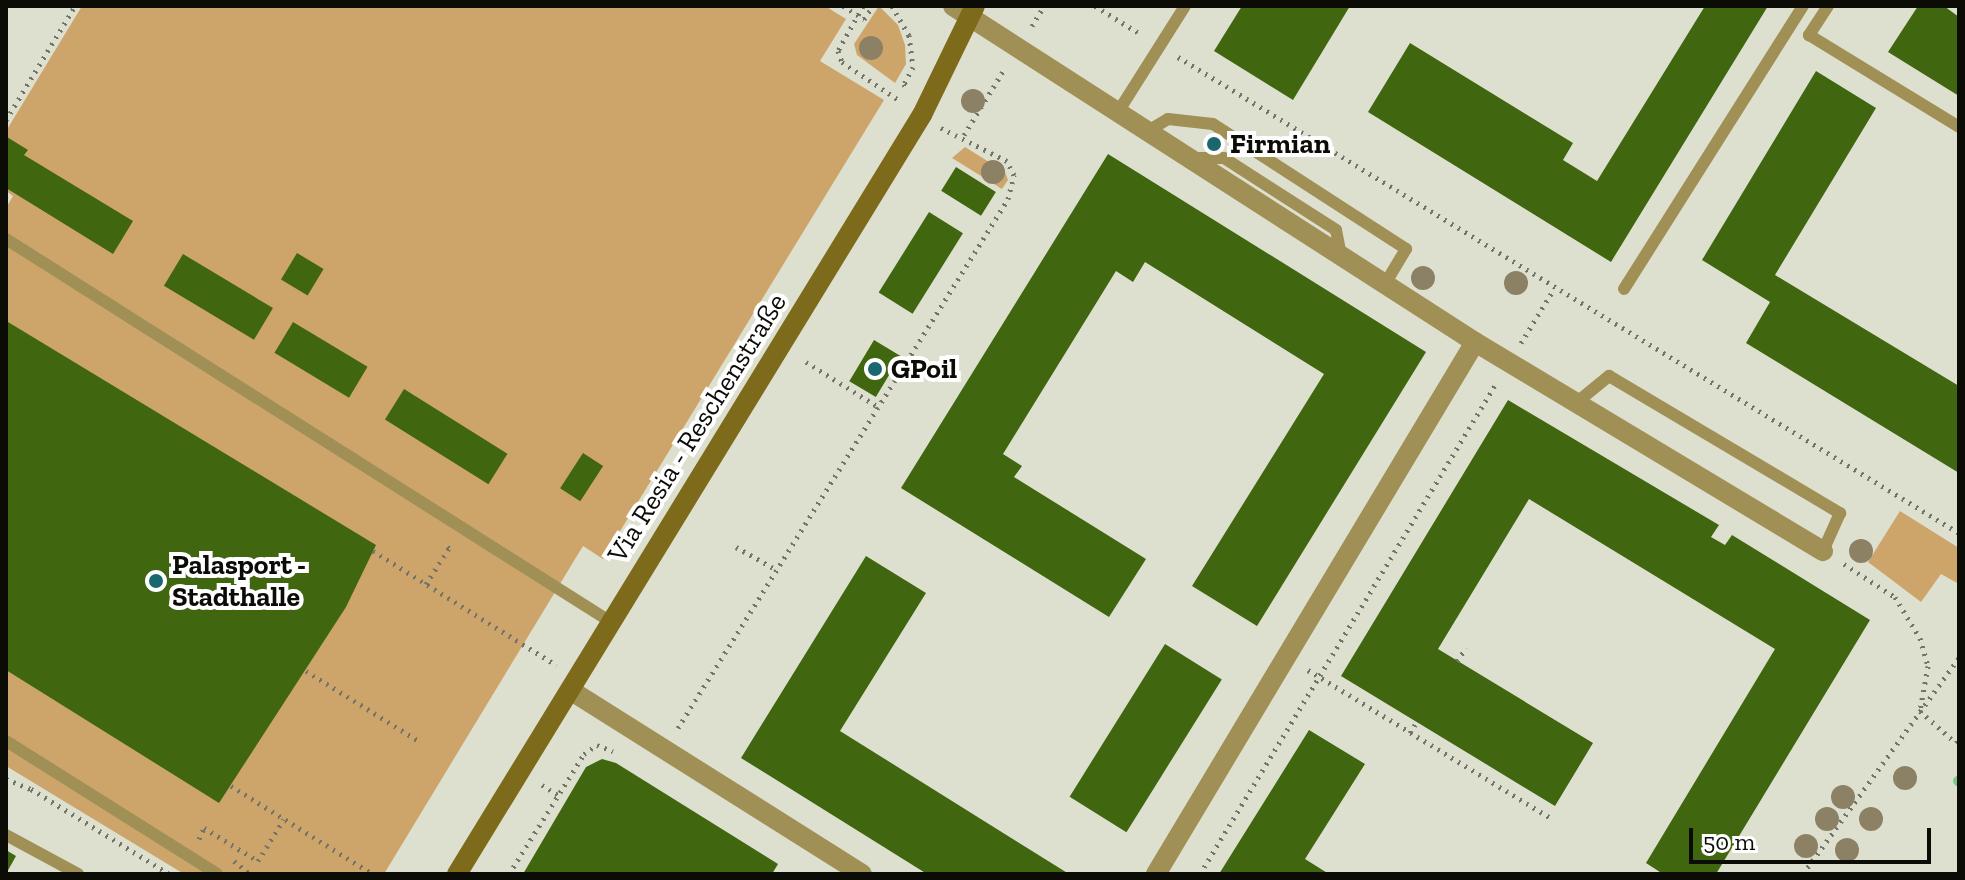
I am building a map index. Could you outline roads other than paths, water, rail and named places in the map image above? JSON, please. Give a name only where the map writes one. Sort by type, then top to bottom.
[{"type":"main road","name":"Via Resia - Reschenstraße","points":[[457,874],[922,115],[966,9]]},
{"type":"street","points":[[966,9],[1118,112],[1475,342],[1823,551]]},
{"type":"street","points":[[1156,874],[1475,342]]},
{"type":"street","points":[[574,684],[665,750],[862,874]]},
{"type":"lane","points":[[1118,112],[1185,6]]},
{"type":"lane","points":[[1624,289],[1803,6]]},
{"type":"lane","points":[[1828,6],[1809,35],[1959,127]]},
{"type":"lane","points":[[1148,131],[1168,119],[1213,124],[1393,240],[1406,249],[1385,284]]},
{"type":"lane","points":[[6,239],[611,622]]},
{"type":"lane","points":[[1576,403],[1609,376],[1840,513],[1823,551]]},
{"type":"lane","points":[[6,741],[217,874]]},
{"type":"lane","points":[[6,835],[78,874]]},
{"type":"place","name":"Firmian","points":[[1214,144]]},
{"type":"place","name":"GPoil","points":[[875,369]]},
{"type":"place","name":"Palasport - Stadthalle","points":[[156,581]]}]
